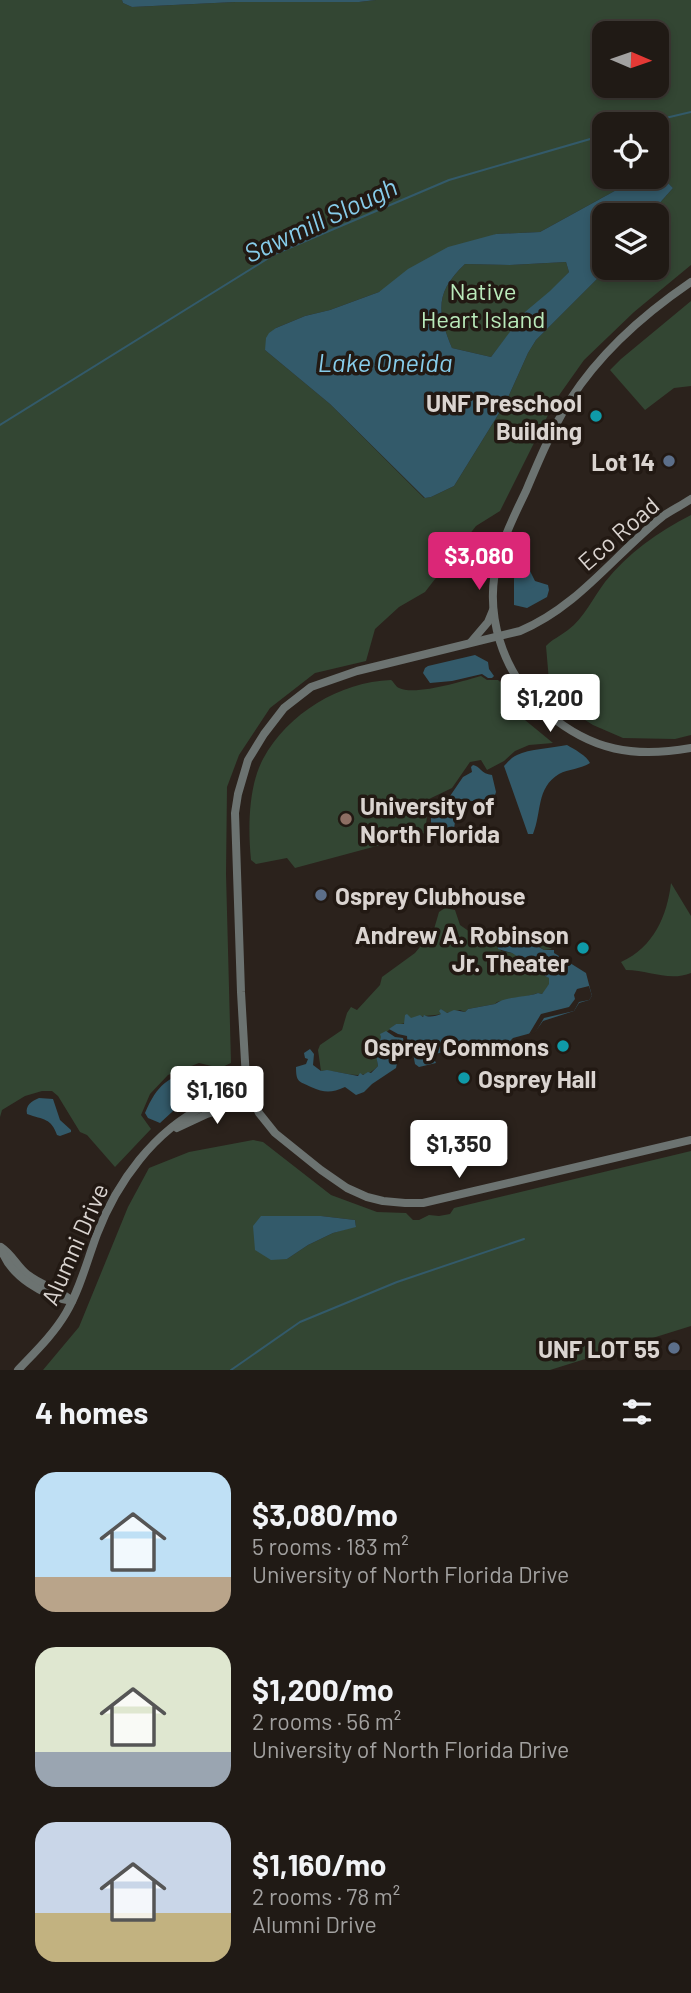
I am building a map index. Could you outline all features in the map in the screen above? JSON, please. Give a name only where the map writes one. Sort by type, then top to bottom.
[{"type":"street","points":[[691,281],[640,321],[606,353],[575,393],[560,418],[503,542],[495,574],[493,610],[503,654],[520,682],[542,709],[566,729],[611,748],[644,752],[691,748]]},
{"type":"street","name":"Eco Road","points":[[250,1094],[246,1079],[241,1001],[236,803],[248,760],[264,734],[284,708],[311,687],[356,671],[520,631],[534,625],[562,607],[659,520],[691,499]]},
{"type":"street","points":[[471,642],[488,622],[493,610]]},
{"type":"street","points":[[250,1094],[259,1114],[275,1133],[338,1182],[383,1201],[423,1203],[441,1200],[691,1140]]},
{"type":"street","name":"Alumni Drive","points":[[18,1370],[54,1332],[72,1301],[110,1202],[127,1175],[166,1134],[207,1114],[240,1103],[250,1094]]},
{"type":"street","points":[[1,1247],[9,1252],[31,1278],[64,1293],[72,1301]]},
{"type":"green space","points":[[0,0],[122,0],[132,7],[376,0],[691,0],[691,265],[634,312],[584,360],[555,401],[500,511],[476,526],[425,592],[399,607],[375,629],[366,661],[315,673],[270,708],[239,755],[227,787],[226,874],[231,1063],[220,1068],[199,1063],[168,1075],[150,1094],[141,1115],[151,1129],[115,1167],[87,1135],[80,1132],[58,1096],[52,1091],[25,1096],[2,1110],[0,1117]],"holes":[[[592,112],[669,112],[669,184],[673,188],[660,203],[669,203],[669,280],[596,280],[536,340],[506,402],[454,486],[431,497],[424,498],[330,404],[265,350],[276,328],[379,292],[496,234],[540,232],[618,189],[592,189]]]},
{"type":"green space","name":"Native Heart Island","points":[[566,262],[569,272],[491,357],[452,348],[443,324],[442,303],[448,284],[465,264]]},
{"type":"green space","points":[[691,301],[691,386],[674,388],[645,410],[610,370]]},
{"type":"green space","points":[[691,515],[691,735],[675,739],[623,738],[593,725],[571,711],[549,681],[546,646],[579,620],[614,571],[655,536]]},
{"type":"green space","points":[[481,676],[487,680],[498,680],[507,688],[525,720],[553,743],[529,745],[487,770],[481,760],[470,762],[452,788],[429,799],[425,833],[295,868],[287,858],[256,864],[251,860],[250,809],[258,770],[274,742],[301,714],[335,694],[372,682],[391,680],[399,688],[416,690]]},
{"type":"green space","points":[[671,883],[691,916],[691,973],[667,976],[626,970],[621,962],[642,948],[657,929],[666,907]]},
{"type":"green space","points":[[445,908],[455,910],[460,925],[470,932],[523,932],[552,949],[544,950],[513,934],[497,936],[501,951],[527,959],[528,962],[538,963],[538,970],[541,968],[545,976],[550,978],[544,992],[468,1009],[465,1012],[460,1010],[446,1013],[441,1009],[441,1014],[396,1024],[380,1042],[377,1052],[378,1066],[372,1071],[358,1075],[321,1071],[318,1050],[320,1045],[342,1030],[351,1007],[357,1010],[380,985],[382,977],[415,953],[432,936],[439,912]]},
{"type":"green space","points":[[253,1140],[263,1142],[331,1195],[377,1212],[406,1213],[413,1220],[419,1220],[429,1215],[450,1214],[454,1208],[691,1151],[691,1326],[550,1370],[43,1370],[79,1327],[128,1207],[149,1168],[189,1152]],"holes":[[[261,1216],[321,1216],[355,1220],[356,1226],[333,1233],[287,1259]]]},
{"type":"water","points":[[122,0],[376,0],[132,7]]},
{"type":"water","name":"Lake Oneida","points":[[669,184],[673,188],[660,203],[593,203],[618,189],[669,189]]},
{"type":"water","name":"Lake Oneida","points":[[592,203],[592,280],[596,280],[536,340],[506,402],[454,486],[431,497],[425,498],[330,404],[265,350],[266,338],[276,328],[379,292],[408,269],[448,247],[496,234],[540,232]],"holes":[[[566,262],[569,272],[525,312],[491,357],[452,348],[443,324],[442,303],[448,284],[465,264]]]},
{"type":"water","points":[[527,559],[535,581],[548,585],[549,590],[547,597],[527,608],[514,605],[514,579],[517,561]]},
{"type":"water","points":[[475,655],[488,662],[494,676],[492,678],[482,674],[430,683],[423,673],[428,666]]},
{"type":"water","points":[[567,745],[590,763],[563,772],[552,780],[543,793],[533,834],[528,834],[504,766],[522,753]]},
{"type":"water","points":[[473,765],[492,775],[496,792],[493,801],[461,801],[457,807],[454,829],[434,829],[431,826],[431,816],[436,800],[448,799],[463,777],[472,772]]},
{"type":"water","points":[[500,932],[522,937],[544,950],[554,950],[554,953],[586,973],[592,996],[579,1003],[574,1011],[543,1021],[535,1032],[513,1038],[508,1043],[486,1051],[469,1050],[453,1043],[448,1051],[435,1054],[436,1063],[419,1067],[415,1064],[413,1053],[408,1050],[407,1036],[389,1029],[396,1024],[404,1024],[405,1015],[411,1018],[420,1015],[433,1016],[441,1014],[441,1009],[447,1013],[454,1010],[465,1012],[510,998],[542,994],[549,984],[549,978],[541,969],[537,970],[537,963],[529,965],[527,959],[498,949],[497,936]]},
{"type":"water","points":[[386,1031],[395,1037],[403,1038],[405,1049],[399,1054],[396,1068],[364,1092],[356,1095],[345,1087],[324,1091],[299,1081],[296,1067],[306,1064],[308,1059],[304,1053],[310,1049],[314,1054],[313,1065],[321,1071],[358,1076],[360,1073],[371,1073],[378,1066],[376,1055],[380,1034]]},
{"type":"water","points":[[197,1070],[217,1075],[222,1081],[219,1088],[195,1094],[160,1123],[148,1118],[145,1113],[154,1095],[165,1083],[178,1075]]},
{"type":"water","points":[[39,1098],[53,1099],[60,1120],[71,1132],[57,1135],[49,1122],[27,1114],[28,1106]]},
{"type":"water","points":[[261,1216],[321,1216],[355,1220],[356,1227],[333,1233],[287,1259],[271,1260],[255,1250],[253,1226]]},
{"type":"pier","points":[[589,986],[592,996],[589,1000],[579,1002],[574,1011],[544,1018],[535,1033],[529,1034],[541,1014],[569,1007],[575,999],[577,989]]},
{"type":"waterway","name":"Sawmill Slough","points":[[669,117],[691,112]]},
{"type":"waterway","name":"Sawmill Slough","points":[[0,425],[275,254],[449,180],[592,138]]},
{"type":"waterway","points":[[231,1370],[300,1322],[397,1282],[524,1239]]},
{"type":"place","name":"UNF Preschool Building","points":[[596,416]]},
{"type":"place","name":"Lot 14","points":[[669,461]]},
{"type":"place","name":"University of North Florida","points":[[346,819]]},
{"type":"place","name":"Osprey Clubhouse","points":[[321,895]]},
{"type":"place","name":"Andrew A. Robinson Jr. Theater","points":[[583,948]]},
{"type":"place","name":"Osprey Commons","points":[[563,1046]]},
{"type":"place","name":"Osprey Hall","points":[[464,1078]]},
{"type":"place","name":"UNF LOT 55","points":[[674,1348]]}]
